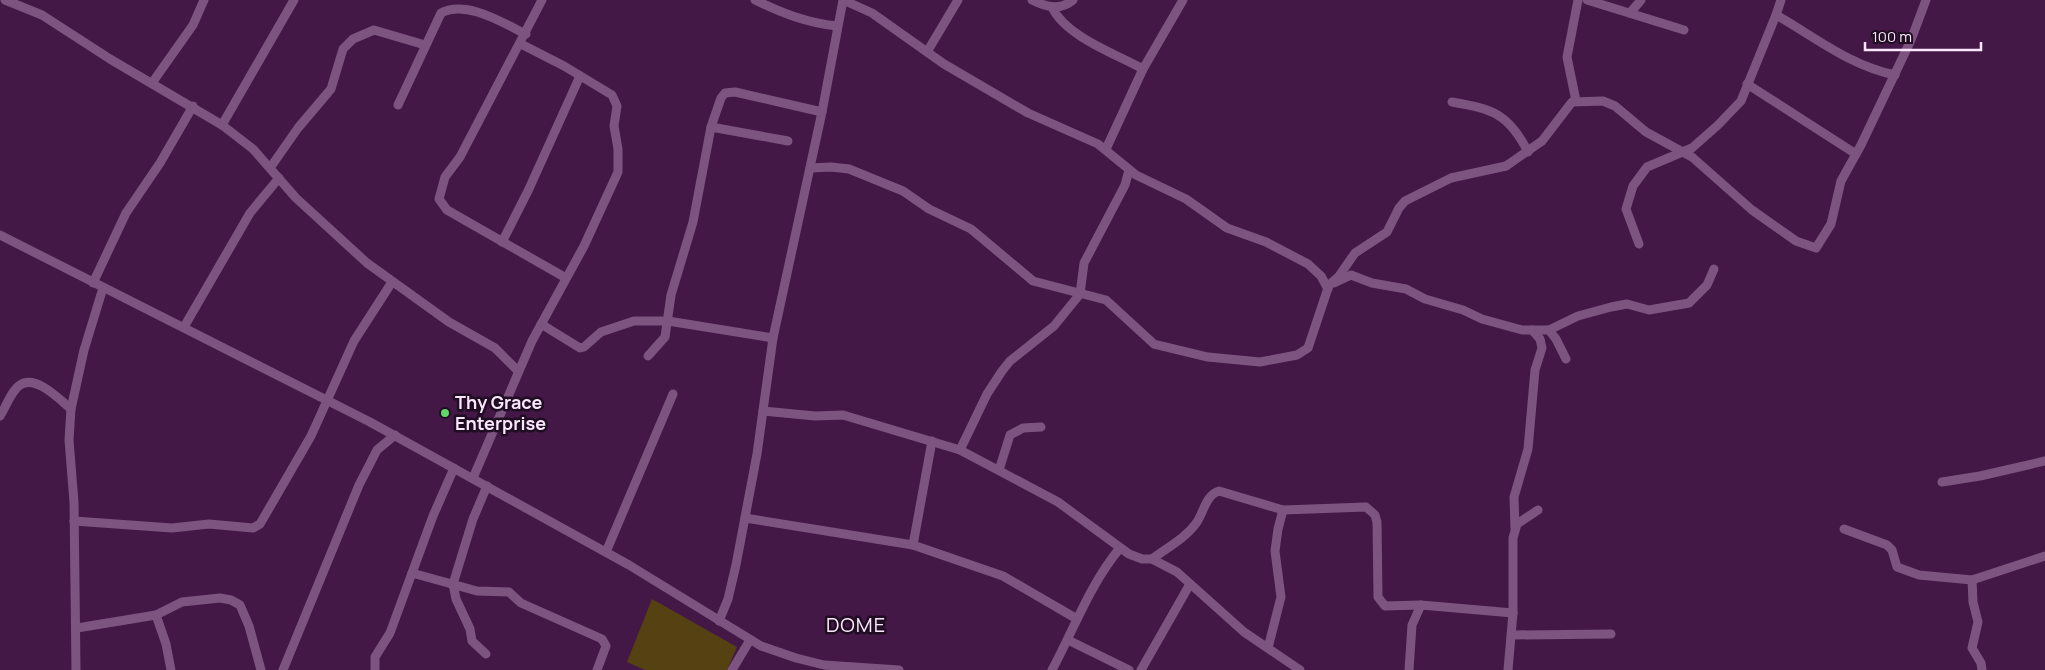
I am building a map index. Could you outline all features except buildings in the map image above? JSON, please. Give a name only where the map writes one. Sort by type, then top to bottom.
[{"type":"street","points":[[5,0],[42,15],[222,125],[247,144],[296,198],[352,250],[392,282],[464,331],[495,348],[518,371]]},
{"type":"street","points":[[152,83],[193,25],[204,0]]},
{"type":"street","points":[[222,125],[294,0]]},
{"type":"street","points":[[542,0],[521,44],[440,190],[439,199],[447,210],[566,278]]},
{"type":"street","points":[[756,0],[786,16],[819,24],[837,26]]},
{"type":"street","points":[[719,621],[728,599],[745,518],[773,338],[822,112],[843,0],[872,14],[927,52],[1028,113],[1106,149],[1129,170],[1186,199],[1227,228],[1266,242],[1308,264],[1321,276],[1329,287]]},
{"type":"street","points":[[927,52],[958,0]]},
{"type":"street","points":[[1032,0],[1052,7],[1062,6],[1073,0]]},
{"type":"street","points":[[1106,149],[1143,69],[1183,0]]},
{"type":"street","points":[[1576,101],[1567,57],[1578,0]]},
{"type":"street","points":[[1588,0],[1684,30]]},
{"type":"street","points":[[1630,13],[1641,0]]},
{"type":"street","points":[[1639,244],[1626,208],[1633,186],[1646,167],[1692,148],[1741,101],[1781,0]]},
{"type":"street","points":[[810,168],[831,166],[849,169],[898,189],[929,208],[971,229],[1033,281],[1106,300],[1154,344],[1208,357],[1260,362],[1297,355],[1308,348],[1329,287],[1339,276],[1354,253],[1387,232],[1399,208],[1405,202],[1451,178],[1496,169],[1528,152],[1555,126],[1569,104],[1576,101],[1603,101],[1615,106],[1646,132],[1692,157],[1752,210],[1796,241],[1816,248],[1831,224],[1841,181],[1894,75],[1926,0]]},
{"type":"street","points":[[398,105],[441,13],[458,6],[474,9],[526,34]]},
{"type":"street","points":[[1052,7],[1063,23],[1103,49],[1143,69]]},
{"type":"street","points":[[1776,15],[1854,62],[1873,71],[1894,75]]},
{"type":"street","points":[[270,168],[298,128],[331,89],[343,49],[353,39],[374,30],[425,45]]},
{"type":"street","points":[[473,478],[518,371],[615,183],[618,172],[618,150],[614,126],[616,100],[608,92],[521,44]]},
{"type":"street","points":[[502,242],[528,191],[580,76]]},
{"type":"street","points":[[1747,84],[1856,154]]},
{"type":"street","points":[[648,356],[662,342],[668,321],[671,295],[692,227],[711,126],[721,98],[729,92],[822,112]]},
{"type":"street","points":[[1452,102],[1500,115],[1518,131],[1528,152]]},
{"type":"street","points":[[93,283],[126,213],[160,163],[193,106]]},
{"type":"street","points":[[711,126],[788,141]]},
{"type":"street","points":[[960,450],[987,394],[1002,371],[1015,357],[1054,326],[1080,294],[1084,263],[1125,185],[1129,170]]},
{"type":"street","points":[[184,327],[250,213],[279,178]]},
{"type":"street","points":[[0,235],[395,435],[606,552],[750,640],[772,650],[810,662],[899,670]]},
{"type":"street","points":[[1329,287],[1352,275],[1372,283],[1406,289],[1425,299],[1463,310],[1482,319],[1522,330],[1549,330],[1578,316],[1627,304],[1649,310],[1689,303],[1707,285],[1714,269]]},
{"type":"street","points":[[74,521],[172,528],[209,524],[257,526],[290,474],[328,400],[354,341],[392,282]]},
{"type":"street","points":[[76,670],[77,628],[70,440],[71,409],[84,350],[103,288]]},
{"type":"street","points":[[541,324],[580,348],[584,347],[600,332],[630,321],[668,321],[773,338]]},
{"type":"street","points":[[1508,670],[1514,613],[1514,497],[1528,449],[1535,370],[1542,348],[1540,339],[1532,330]]},
{"type":"street","points":[[1549,330],[1566,359]]},
{"type":"street","points":[[0,416],[18,387],[24,384],[45,388],[71,409]]},
{"type":"street","points":[[606,552],[673,394]]},
{"type":"street","points":[[763,411],[815,416],[843,415],[960,450],[1058,502],[1120,548],[1142,560],[1152,559],[1189,533],[1215,492],[1228,493],[1284,510],[1366,507],[1371,509],[1377,522],[1378,597],[1385,606],[1421,605],[1514,613]]},
{"type":"street","points":[[999,470],[1010,435],[1023,428],[1040,427]]},
{"type":"street","points":[[282,670],[359,485],[377,450],[395,435]]},
{"type":"street","points":[[913,545],[932,441]]},
{"type":"street","points":[[1942,482],[1980,476],[2045,461]]},
{"type":"street","points":[[374,670],[375,657],[390,633],[432,516],[454,468]]},
{"type":"street","points":[[486,654],[472,641],[470,629],[456,599],[453,584],[473,519],[487,486]]},
{"type":"street","points":[[1268,648],[1281,597],[1275,551],[1278,529],[1284,510]]},
{"type":"street","points":[[1515,528],[1521,520],[1538,510]]},
{"type":"street","points":[[745,518],[913,545],[1003,576],[1077,619]]},
{"type":"street","points":[[1844,529],[1887,545],[1892,550],[1897,567],[1919,575],[1972,580],[2045,556]]},
{"type":"street","points":[[1052,670],[1107,564],[1120,548]]},
{"type":"street","points":[[1152,559],[1177,572],[1244,632],[1300,670]]},
{"type":"street","points":[[412,573],[485,592],[509,592],[521,603],[602,639],[606,646],[597,670]]},
{"type":"street","points":[[1972,580],[1973,602],[1978,622],[1972,648],[1981,663],[1982,670]]},
{"type":"street","points":[[1141,670],[1190,584]]},
{"type":"street","points":[[77,628],[156,615],[182,602],[220,598],[230,600],[240,605],[249,626],[261,670]]},
{"type":"street","points":[[1409,670],[1412,626],[1421,605]]},
{"type":"street","points":[[156,615],[166,644],[172,670]]},
{"type":"street","points":[[1512,635],[1611,634]]},
{"type":"street","points":[[732,670],[750,640]]},
{"type":"street","points":[[1068,640],[1129,670]]},
{"type":"shaded area","points":[[652,599],[737,647],[727,670],[645,670],[627,662]]},
{"type":"place","name":"Thy Grace Enterprise","points":[[445,413]]},
{"type":"district","name":"DOME","points":[[856,625]]}]
